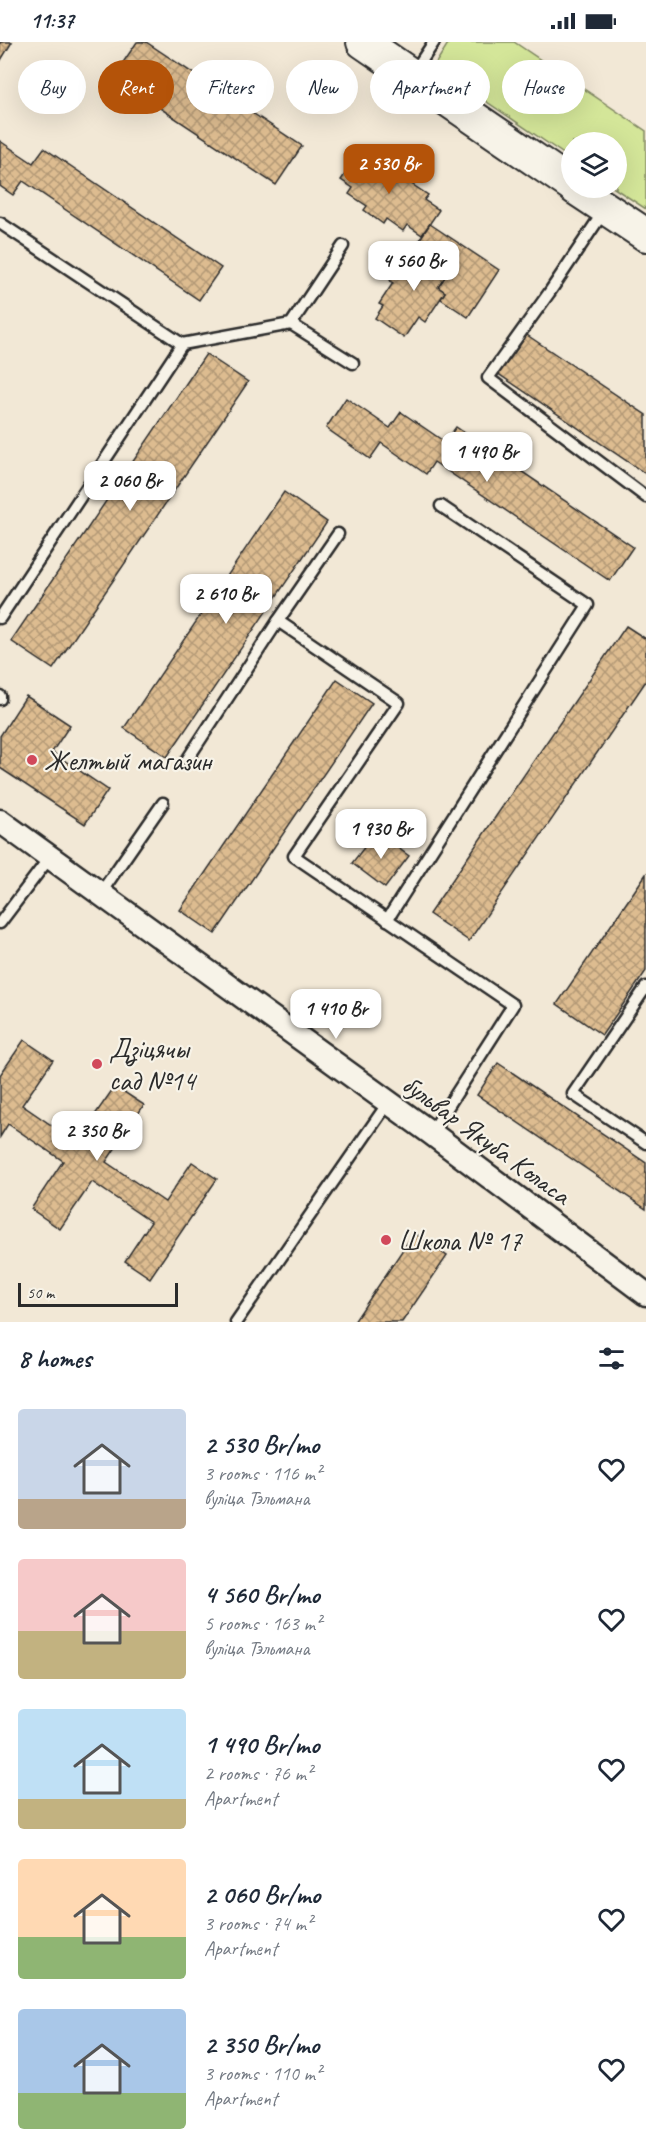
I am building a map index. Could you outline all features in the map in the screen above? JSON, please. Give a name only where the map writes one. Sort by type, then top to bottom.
[{"type":"main road","points":[[363,42],[390,60]]},
{"type":"main road","points":[[469,114],[561,178]]},
{"type":"main road","points":[[591,198],[646,236]]},
{"type":"street","name":"бульвар Якуба Коласа","points":[[0,821],[430,1133],[646,1294]]},
{"type":"lane","points":[[422,60],[434,42]]},
{"type":"lane","points":[[606,208],[488,378],[646,497]]},
{"type":"lane","points":[[0,222],[182,344],[291,324],[353,363]]},
{"type":"lane","points":[[291,324],[343,246]]},
{"type":"lane","points":[[0,618],[182,344]]},
{"type":"lane","points":[[387,920],[588,605],[441,506]]},
{"type":"lane","points":[[187,760],[338,534]]},
{"type":"lane","points":[[278,621],[399,703],[294,856],[513,1005],[430,1133]]},
{"type":"lane","points":[[100,894],[163,803]]},
{"type":"lane","points":[[0,924],[50,858]]},
{"type":"lane","points":[[646,987],[573,1094],[646,1143]]},
{"type":"lane","points":[[236,1322],[388,1103]]},
{"type":"green space","points":[[449,42],[514,42],[541,60],[502,60],[502,112],[490,104],[490,60],[438,60]]},
{"type":"green space","points":[[585,90],[646,131],[646,209],[627,197],[627,132],[561,132],[561,152],[505,114],[585,114]]},
{"type":"building","points":[[0,42],[12,42],[1,60],[0,59]]},
{"type":"building","points":[[137,42],[146,42],[173,60],[125,60]]},
{"type":"building","points":[[174,61],[186,69],[186,114],[254,114],[302,146],[276,185],[169,114],[174,114]]},
{"type":"building","points":[[0,141],[33,163],[44,148],[221,268],[199,300],[23,181],[13,195],[0,186]]},
{"type":"building","points":[[358,155],[370,164],[374,158],[391,170],[394,167],[413,180],[410,183],[428,195],[424,200],[439,210],[422,235],[407,225],[403,231],[386,219],[383,224],[364,210],[367,206],[349,194],[353,188],[341,180]]},
{"type":"building","points":[[430,224],[499,270],[468,317],[441,299],[445,292],[438,287],[453,265],[424,246],[422,249],[416,245]]},
{"type":"building","points":[[424,246],[453,265],[438,287],[445,292],[425,322],[418,317],[404,338],[375,318],[383,306],[379,304],[393,283],[390,281],[399,267],[402,269],[413,253],[417,256]]},
{"type":"building","points":[[524,333],[646,415],[646,474],[497,373]]},
{"type":"building","points":[[206,354],[248,382],[53,669],[11,641]]},
{"type":"building","points":[[346,398],[390,428],[401,412],[445,442],[456,427],[633,547],[610,581],[434,462],[426,474],[381,443],[370,459],[326,428]]},
{"type":"building","points":[[284,492],[327,522],[167,757],[124,728]]},
{"type":"building","points":[[626,626],[646,639],[646,681],[469,941],[429,914]]},
{"type":"building","points":[[337,679],[372,703],[215,934],[180,910]]},
{"type":"building","name":"Желтый магазин","points":[[26,696],[70,725],[52,752],[108,790],[85,824],[0,768],[0,736]]},
{"type":"building","points":[[376,832],[409,856],[385,888],[352,863]]},
{"type":"building","points":[[646,874],[646,971],[602,1035],[557,1004]]},
{"type":"building","points":[[24,1040],[53,1060],[22,1105],[76,1142],[115,1086],[144,1105],[106,1162],[165,1202],[192,1162],[217,1179],[150,1278],[125,1261],[151,1222],[92,1182],[60,1229],[31,1209],[63,1161],[8,1124],[0,1137],[0,1075]]},
{"type":"building","points":[[498,1063],[646,1163],[646,1209],[477,1095]]},
{"type":"building","points":[[414,1233],[447,1256],[402,1322],[354,1322]]},
{"type":"place","name":"Желтый магазин","points":[[32,760]]},
{"type":"place","name":"Дзіцячы сад №14","points":[[97,1064]]},
{"type":"place","name":"Школа № 17","points":[[386,1240]]}]
